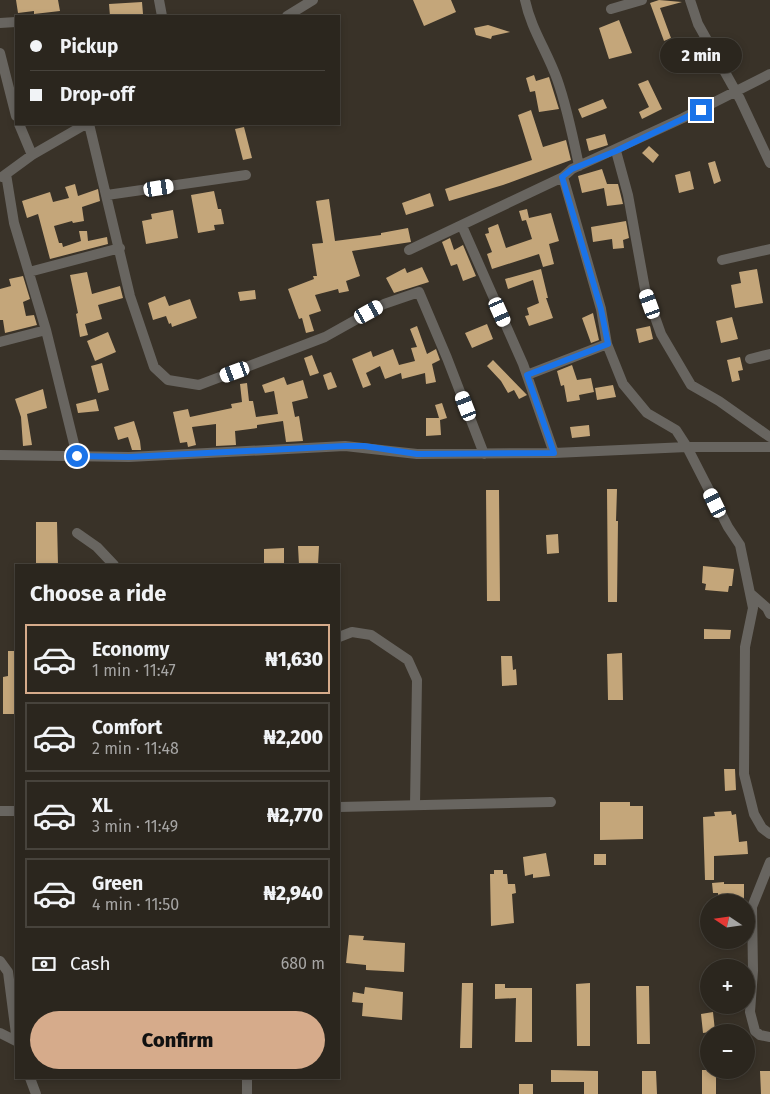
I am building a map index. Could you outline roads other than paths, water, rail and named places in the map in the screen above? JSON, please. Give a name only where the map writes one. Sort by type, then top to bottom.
[{"type":"street","points":[[159,0],[162,15]]},
{"type":"street","points":[[289,15],[313,0]]},
{"type":"street","points":[[525,0],[529,21],[557,78],[570,122],[579,166]]},
{"type":"street","points":[[611,10],[642,0]]},
{"type":"street","points":[[690,0],[698,24],[736,92],[770,163]]},
{"type":"street","points":[[0,23],[15,22]]},
{"type":"street","points":[[0,53],[15,112]]},
{"type":"street","points":[[409,250],[562,177],[566,172],[616,151],[770,74]]},
{"type":"street","points":[[19,125],[32,156]]},
{"type":"street","points":[[77,456],[46,330],[14,223],[3,177],[32,156],[86,125]]},
{"type":"street","points":[[88,125],[120,248],[130,296],[154,367],[168,380],[182,384],[199,385],[325,337],[384,304],[419,292],[484,454]]},
{"type":"street","points":[[616,151],[628,195],[645,289],[661,334],[691,385],[719,401],[770,437]]},
{"type":"street","points":[[107,196],[246,175]]},
{"type":"street","points":[[562,177],[601,309],[608,344],[623,384],[647,413],[676,430],[687,447],[728,527],[740,545],[753,608],[745,647],[744,774],[754,814],[762,828],[770,834]]},
{"type":"street","points":[[462,226],[527,375],[554,453]]},
{"type":"street","points":[[29,272],[120,248]]},
{"type":"street","points":[[722,260],[770,249]]},
{"type":"street","points":[[0,342],[46,330]]},
{"type":"street","points":[[527,375],[608,344]]},
{"type":"street","points":[[750,359],[770,354]]},
{"type":"street","points":[[0,456],[129,457],[345,446],[364,446],[417,454],[554,453],[687,447],[770,447]]},
{"type":"street","points":[[77,533],[97,547],[113,564]]},
{"type":"street","points":[[751,594],[767,608],[770,614]]},
{"type":"street","points":[[340,637],[352,632],[371,635],[408,660],[416,680],[415,805]]},
{"type":"street","points":[[340,807],[551,802]]},
{"type":"street","points":[[0,811],[15,811]]},
{"type":"street","points":[[770,863],[752,907],[753,971],[750,1012],[756,1031],[760,1035],[770,1037]]},
{"type":"street","points":[[0,961],[8,972],[15,1026]]},
{"type":"street","points":[[0,1033],[15,1040]]},
{"type":"street","points":[[30,1079],[36,1094]]},
{"type":"street","points":[[247,1079],[247,1094]]}]
